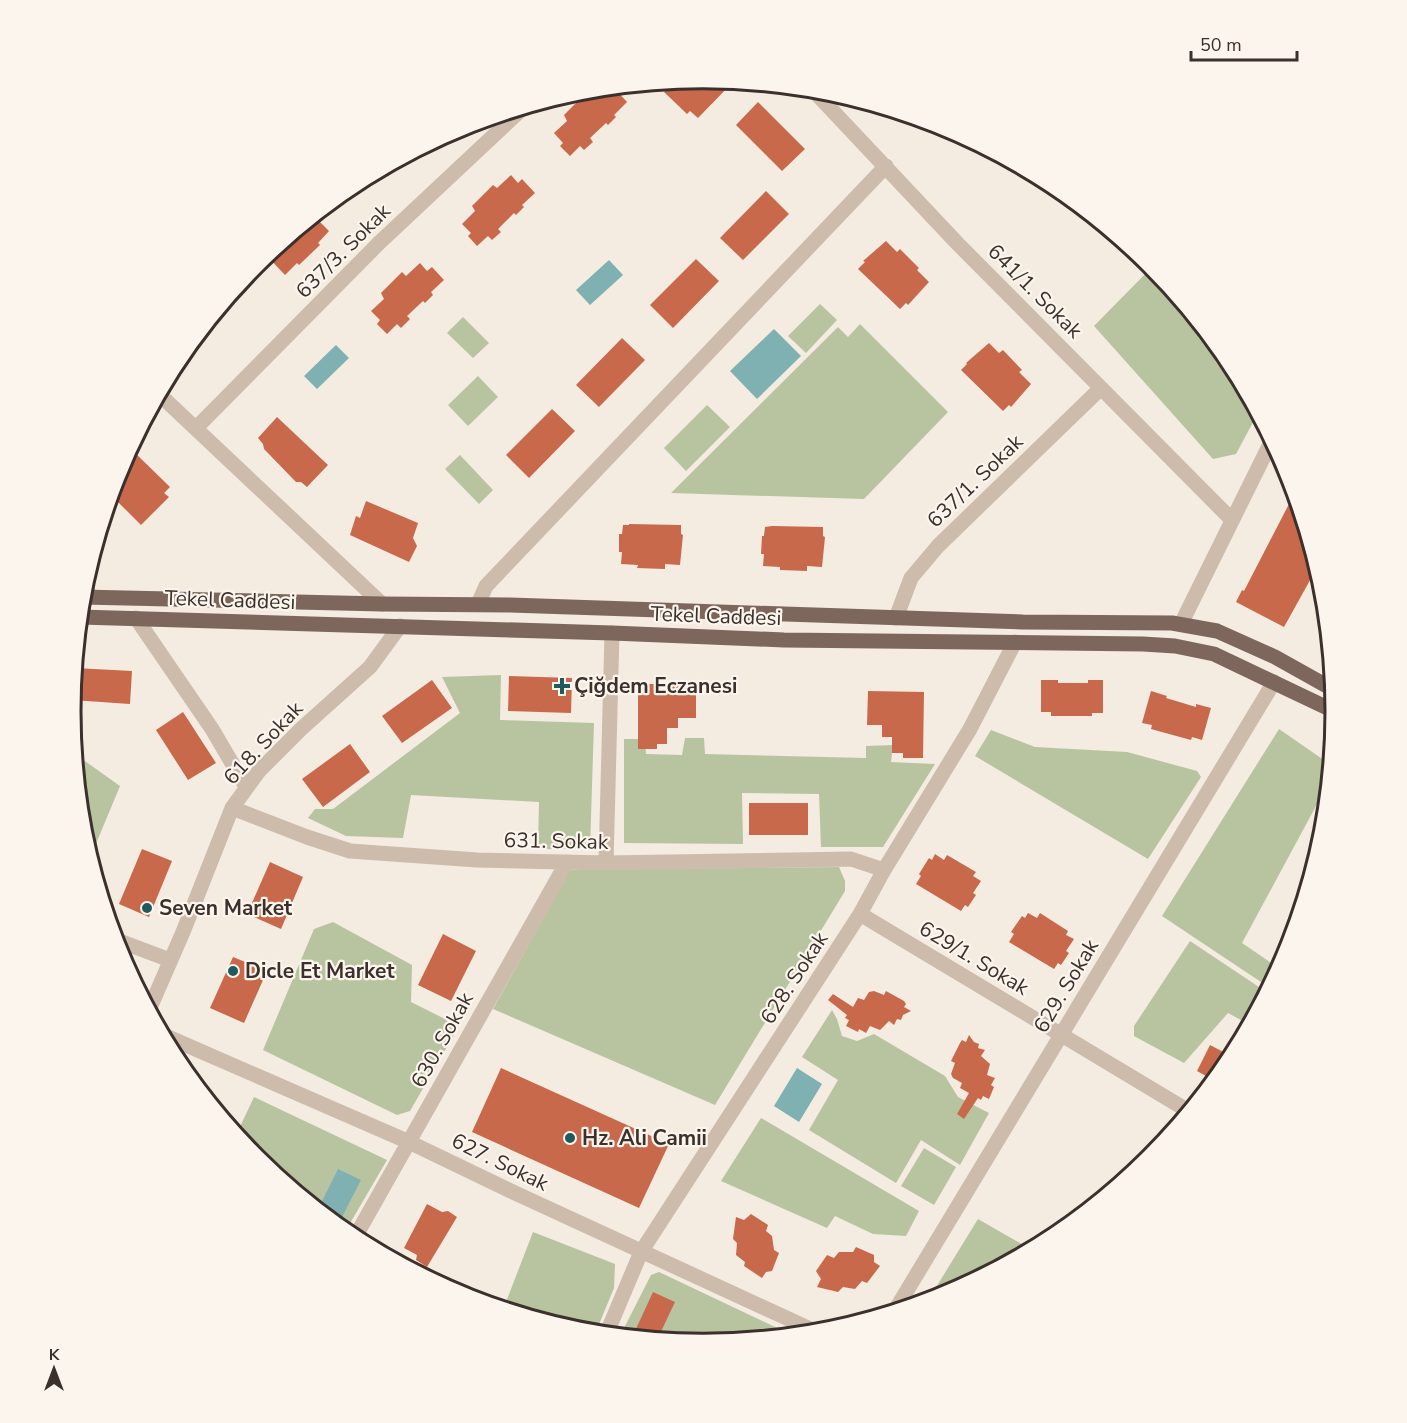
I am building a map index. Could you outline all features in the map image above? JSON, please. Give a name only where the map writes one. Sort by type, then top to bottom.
[{"type":"main road","points":[[92,593],[382,604],[478,604],[896,618],[1181,624],[1217,631],[1275,657],[1325,685]]},
{"type":"main road","name":"Tekel Caddesi","points":[[88,617],[784,640],[1175,646],[1214,654],[1326,707]]},
{"type":"street","name":"641/1. Sokak","points":[[823,101],[957,243],[1232,519]]},
{"type":"street","name":"637/3. Sokak","points":[[196,428],[379,243],[511,120]]},
{"type":"street","points":[[478,604],[486,586],[886,166]]},
{"type":"street","name":"637/1. Sokak","points":[[896,618],[911,578],[938,546],[1101,388]]},
{"type":"street","points":[[165,399],[382,604]]},
{"type":"street","points":[[1181,624],[1268,448]]},
{"type":"street","points":[[136,618],[212,729],[246,787]]},
{"type":"street","name":"618. Sokak","points":[[153,1001],[232,808],[259,771],[301,729],[370,667],[400,626]]},
{"type":"street","points":[[606,863],[612,633]]},
{"type":"street","name":"628. Sokak","points":[[609,1327],[641,1252],[860,914],[884,870],[970,729],[1015,642]]},
{"type":"street","name":"629. Sokak","points":[[900,1302],[1274,682]]},
{"type":"street","name":"631. Sokak","points":[[232,808],[350,851],[477,860],[606,863],[851,859],[884,870]]},
{"type":"street","name":"630. Sokak","points":[[359,1230],[567,862]]},
{"type":"street","name":"629/1. Sokak","points":[[860,914],[1183,1108]]},
{"type":"street","points":[[126,943],[170,960]]},
{"type":"street","name":"627. Sokak","points":[[175,1040],[409,1142],[803,1326]]},
{"type":"green space","points":[[1146,273],[1197,333],[1221,366],[1254,421],[1236,454],[1213,459],[1094,326]]},
{"type":"green space","points":[[820,304],[837,320],[806,353],[788,336]]},
{"type":"green space","points":[[463,317],[489,343],[473,358],[447,333]]},
{"type":"green space","points":[[860,324],[948,412],[864,499],[671,493],[838,327],[848,337]]},
{"type":"green space","points":[[478,376],[498,397],[468,426],[448,405]]},
{"type":"green space","points":[[707,405],[730,427],[686,471],[664,448]]},
{"type":"green space","points":[[460,455],[493,490],[479,504],[445,469]]},
{"type":"green space","points":[[501,675],[500,720],[594,723],[590,849],[538,849],[539,802],[411,795],[403,838],[346,836],[308,818],[315,809],[333,809],[460,713],[442,677]]},
{"type":"green space","points":[[1279,729],[1324,760],[1320,798],[1242,943],[1273,964],[1264,984],[1162,916]]},
{"type":"green space","points":[[991,730],[1035,747],[1127,752],[1197,771],[1201,777],[1148,859],[975,756]]},
{"type":"green space","points":[[685,738],[704,738],[705,754],[866,758],[866,746],[893,745],[891,762],[935,764],[883,847],[821,847],[819,794],[742,793],[743,844],[624,843],[624,739],[645,739],[646,754],[682,755]]},
{"type":"green space","points":[[83,759],[120,786],[96,845]]},
{"type":"green space","points":[[839,867],[845,881],[845,891],[715,1105],[493,1009],[570,870]]},
{"type":"green space","points":[[333,922],[412,965],[411,1002],[459,1026],[410,1111],[397,1115],[263,1050],[314,929]]},
{"type":"green space","points":[[1190,941],[1261,988],[1244,1022],[1228,1013],[1184,1063],[1134,1036],[1134,1026]]},
{"type":"green space","points":[[832,1010],[842,1036],[857,1041],[874,1034],[945,1076],[958,1097],[989,1113],[960,1165],[921,1140],[896,1183],[809,1130],[838,1080],[802,1057]]},
{"type":"green space","points":[[254,1097],[387,1160],[350,1223],[293,1180],[240,1127]]},
{"type":"green space","points":[[761,1118],[919,1211],[906,1236],[873,1234],[835,1216],[827,1228],[721,1181]]},
{"type":"green space","points":[[924,1148],[956,1167],[934,1205],[901,1186]]},
{"type":"green space","points":[[978,1219],[1024,1245],[979,1270],[935,1290]]},
{"type":"green space","points":[[533,1232],[615,1264],[614,1288],[599,1325],[542,1313],[506,1302]]},
{"type":"green space","points":[[659,1272],[780,1329],[704,1334],[623,1329],[651,1275]]},
{"type":"water","points":[[609,260],[623,275],[590,305],[576,290]]},
{"type":"water","points":[[774,329],[801,356],[757,399],[730,371]]},
{"type":"water","points":[[336,345],[349,358],[317,389],[304,376]]},
{"type":"water","points":[[797,1068],[822,1084],[799,1122],[774,1106]]},
{"type":"water","points":[[338,1169],[361,1180],[342,1217],[321,1202]]},
{"type":"building","points":[[666,90],[726,90],[698,118],[690,111],[687,114],[664,92]]},
{"type":"building","points":[[620,94],[627,102],[608,125],[606,123],[590,138],[593,142],[584,150],[580,146],[570,156],[560,146],[563,143],[554,133],[567,121],[564,115],[577,102],[582,101]]},
{"type":"building","points":[[758,102],[805,149],[782,171],[736,125]]},
{"type":"building","points":[[511,175],[518,183],[522,179],[535,193],[522,205],[524,207],[516,215],[514,213],[498,229],[501,232],[492,240],[488,236],[477,246],[468,236],[471,233],[462,224],[475,211],[472,206],[493,185],[497,188]]},
{"type":"building","points":[[766,191],[789,214],[743,260],[720,238]]},
{"type":"building","points":[[320,222],[329,231],[318,243],[320,245],[285,275],[273,262]]},
{"type":"building","points":[[886,241],[897,252],[900,249],[929,282],[908,305],[906,303],[900,309],[858,269],[865,262],[863,261]]},
{"type":"building","points":[[696,259],[719,281],[673,328],[650,305]]},
{"type":"building","points":[[420,263],[427,271],[432,267],[444,280],[431,292],[433,295],[425,303],[423,301],[407,316],[410,319],[401,328],[397,324],[387,334],[377,324],[380,320],[371,311],[384,299],[381,293],[402,272],[406,276]]},
{"type":"building","points":[[622,338],[645,360],[599,407],[576,385]]},
{"type":"building","points":[[989,343],[999,353],[1003,350],[1022,370],[1019,372],[1031,384],[1011,407],[1009,405],[1003,411],[961,370]]},
{"type":"building","points":[[552,409],[575,431],[529,478],[506,455]]},
{"type":"building","points":[[277,417],[328,465],[307,487],[301,482],[296,482],[264,449],[258,438]]},
{"type":"building","points":[[137,454],[170,487],[164,493],[169,497],[141,525],[118,502]]},
{"type":"building","points":[[366,501],[418,523],[413,538],[417,546],[409,562],[350,535],[356,516],[360,518]]},
{"type":"building","points":[[1290,502],[1311,578],[1284,627],[1236,602],[1242,590],[1244,591]]},
{"type":"building","points":[[623,525],[681,525],[683,535],[680,565],[665,564],[665,569],[637,568],[638,565],[621,564],[619,534],[622,534]]},
{"type":"building","points":[[765,527],[823,527],[825,537],[822,567],[807,566],[807,571],[780,570],[780,567],[763,566],[762,536],[764,536]]},
{"type":"building","points":[[82,668],[132,671],[130,704],[81,701]]},
{"type":"building","points":[[509,676],[572,678],[571,713],[508,711]]},
{"type":"building","points":[[432,680],[452,708],[402,743],[382,716]]},
{"type":"building","points":[[1041,680],[1058,680],[1058,683],[1088,683],[1088,680],[1103,680],[1103,713],[1092,713],[1092,716],[1051,716],[1051,712],[1041,712]]},
{"type":"building","points":[[638,684],[696,684],[696,718],[678,718],[678,728],[667,728],[667,744],[657,744],[657,749],[638,749]]},
{"type":"building","points":[[868,691],[924,692],[923,758],[903,758],[903,753],[892,753],[892,737],[882,737],[882,725],[867,725]]},
{"type":"building","points":[[1151,691],[1196,707],[1196,704],[1211,708],[1202,740],[1192,737],[1191,740],[1151,729],[1152,725],[1142,723]]},
{"type":"building","points":[[183,712],[216,763],[188,780],[156,730]]},
{"type":"building","points":[[350,744],[370,772],[323,807],[302,779]]},
{"type":"building","points":[[749,803],[808,803],[808,835],[749,835]]},
{"type":"building","points":[[142,849],[172,861],[149,917],[119,904]]},
{"type":"building","points":[[935,854],[944,860],[947,855],[976,872],[973,876],[981,881],[968,907],[965,905],[961,911],[916,884],[929,858],[932,860]]},
{"type":"building","points":[[270,862],[303,877],[281,929],[247,914]]},
{"type":"building","points":[[1028,913],[1037,918],[1040,913],[1068,931],[1066,935],[1074,939],[1061,965],[1058,963],[1054,969],[1009,942],[1014,934],[1011,932],[1022,916],[1025,918]]},
{"type":"building","points":[[443,934],[476,951],[451,1001],[418,985]]},
{"type":"building","points":[[233,957],[267,971],[244,1023],[210,1008]]},
{"type":"building","points":[[874,991],[884,995],[886,991],[904,1001],[906,1004],[904,1007],[911,1011],[903,1015],[901,1020],[897,1019],[894,1025],[889,1021],[880,1030],[870,1026],[866,1033],[859,1029],[858,1032],[846,1026],[849,1020],[845,1018],[847,1015],[828,1000],[833,994],[853,1007],[858,998],[864,1000],[869,992]]},
{"type":"building","points":[[969,1035],[974,1042],[979,1044],[978,1048],[985,1050],[981,1056],[990,1064],[987,1075],[995,1078],[991,1085],[994,1087],[989,1099],[983,1096],[981,1100],[978,1098],[964,1119],[957,1114],[969,1093],[960,1088],[962,1083],[953,1078],[951,1074],[955,1063],[951,1061],[962,1040],[966,1042]]},
{"type":"building","points":[[1210,1045],[1224,1052],[1207,1076],[1197,1071]]},
{"type":"building","name":"Hz. Ali Camii","points":[[501,1068],[669,1144],[639,1208],[472,1132]]},
{"type":"building","points":[[427,1204],[442,1212],[448,1211],[457,1217],[427,1267],[416,1260],[417,1255],[404,1248]]},
{"type":"building","points":[[751,1214],[768,1225],[766,1231],[772,1236],[774,1250],[779,1253],[772,1271],[766,1272],[762,1278],[744,1266],[745,1262],[736,1255],[737,1243],[733,1239],[736,1217],[744,1220]]},
{"type":"building","points":[[856,1247],[874,1255],[874,1262],[880,1266],[867,1283],[862,1281],[855,1289],[843,1287],[838,1292],[817,1287],[821,1279],[816,1271],[827,1255],[834,1258],[839,1252],[853,1252]]},
{"type":"building","points":[[653,1292],[675,1302],[660,1333],[635,1330]]},
{"type":"place","name":"Çiğdem Eczanesi","points":[[562,686]]},
{"type":"place","name":"Seven Market","points":[[147,908]]},
{"type":"place","name":"Dicle Et Market","points":[[233,971]]},
{"type":"place","name":"Hz. Ali Camii","points":[[570,1138]]}]
